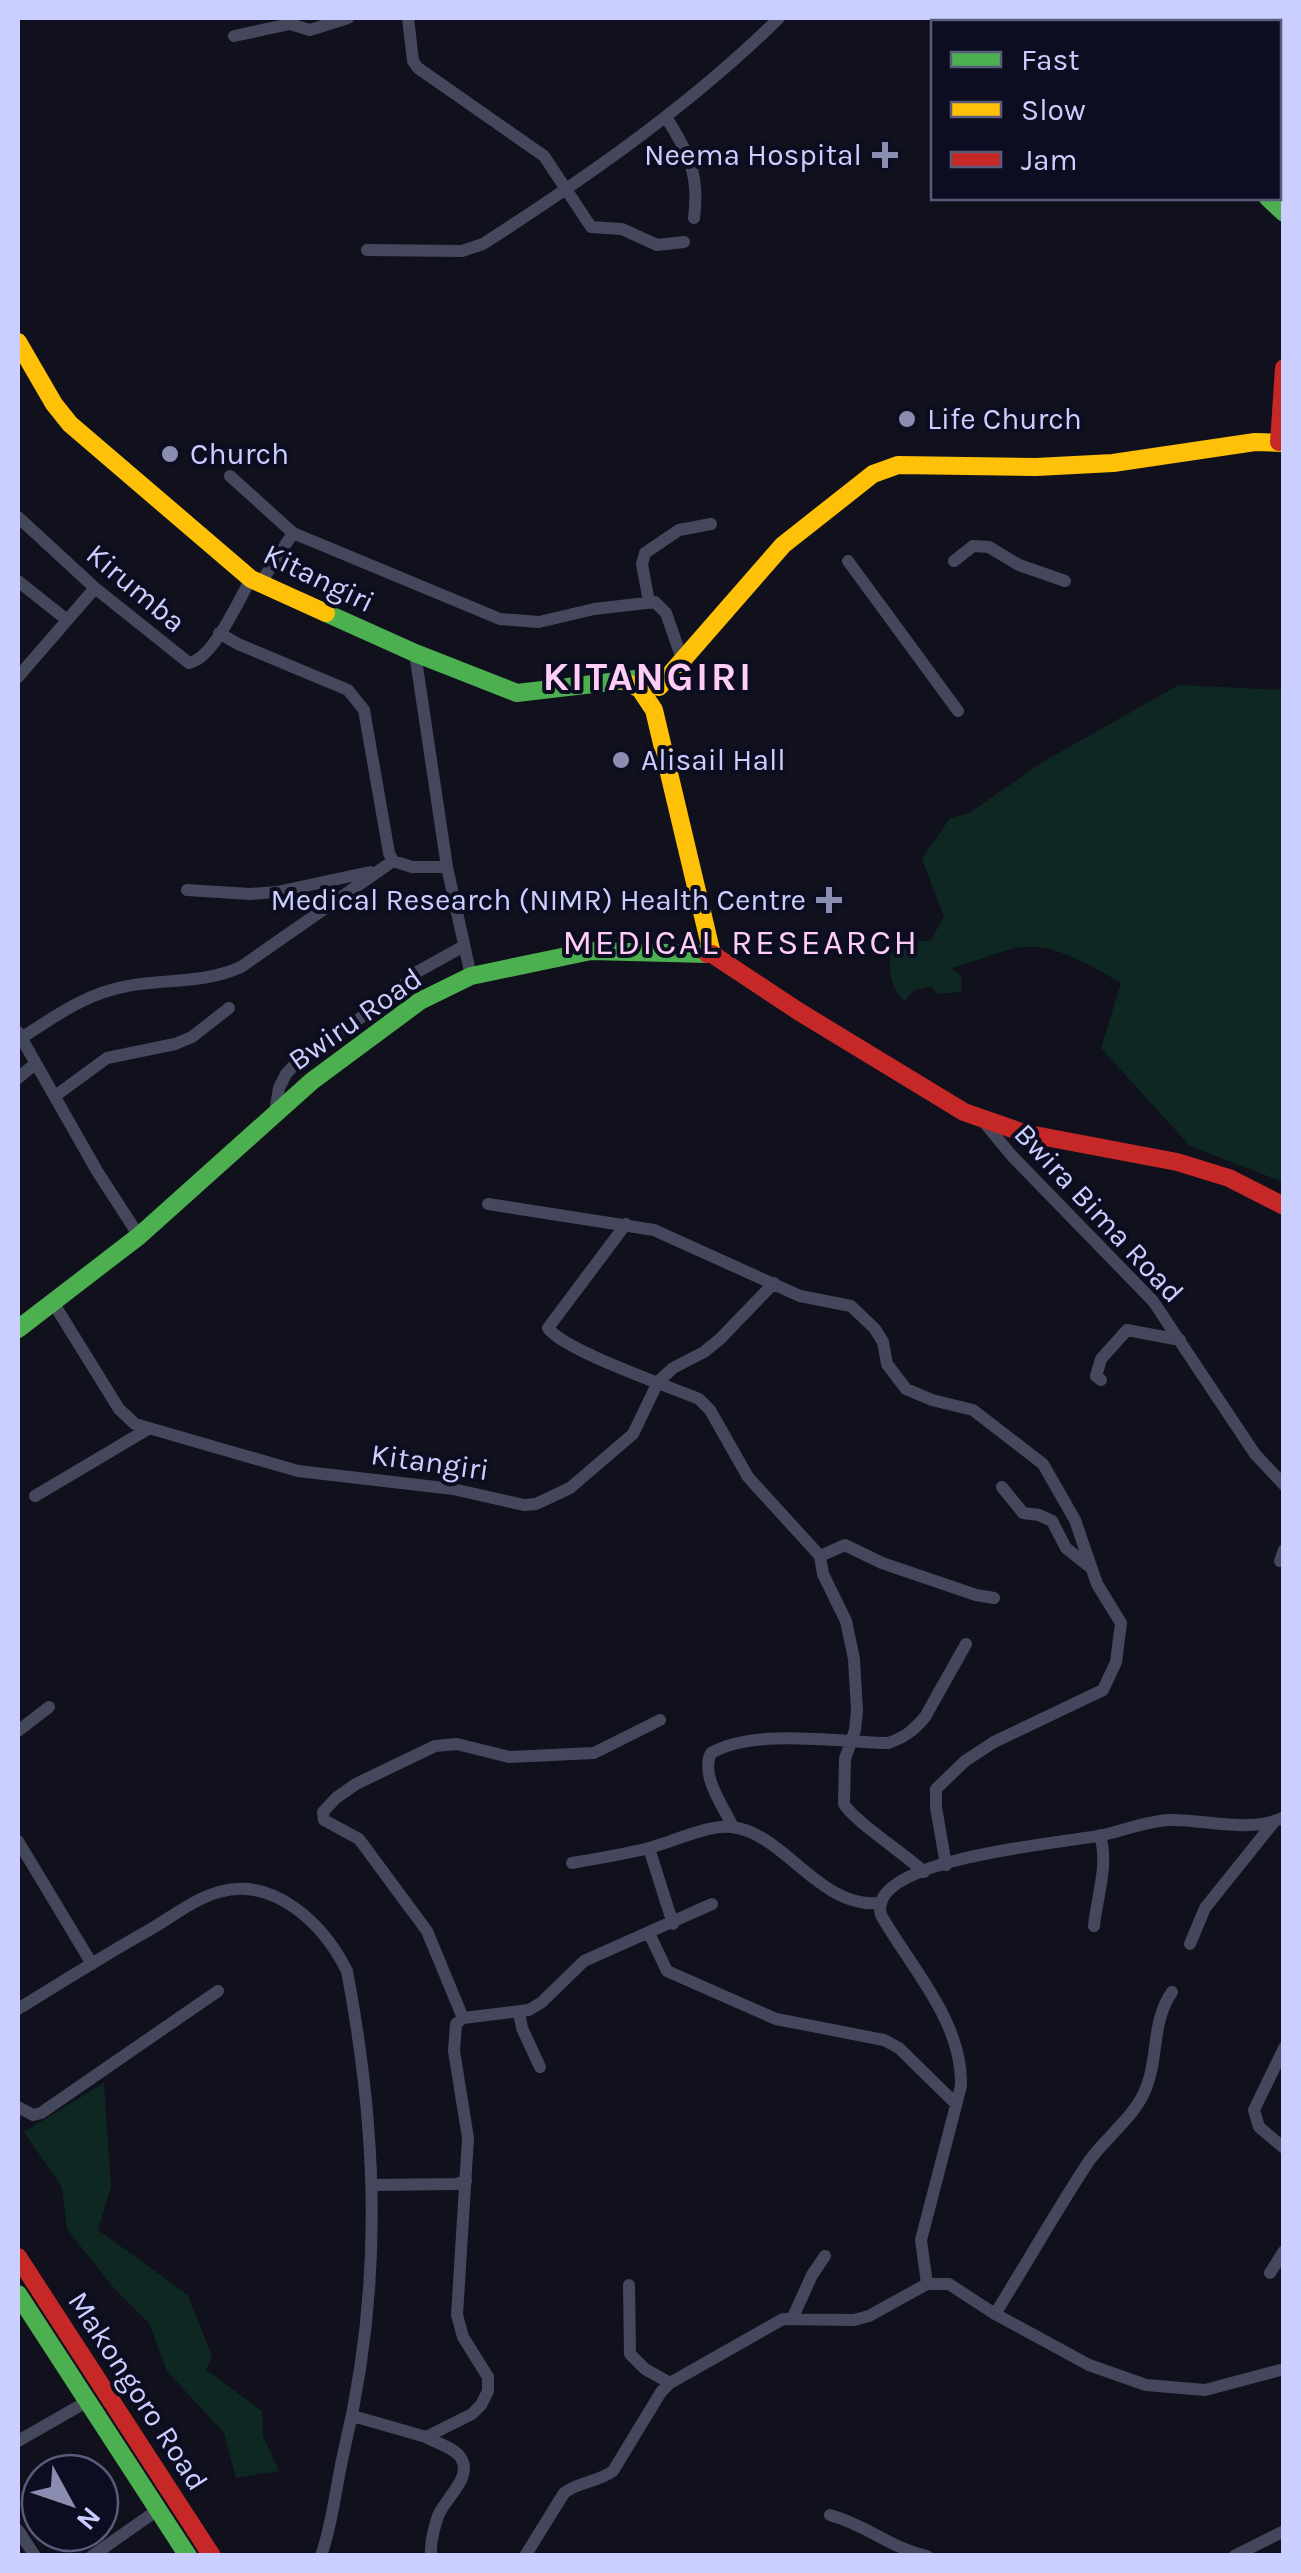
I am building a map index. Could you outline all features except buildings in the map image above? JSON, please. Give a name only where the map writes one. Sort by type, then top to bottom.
[{"type":"main road","name":"Kitangiri","points":[[18,342],[70,424],[255,582],[415,653],[516,692],[653,684]]},
{"type":"main road","points":[[1284,368],[1281,442],[1113,463],[1004,467],[926,464],[898,466],[873,474],[783,545],[653,684],[712,954],[936,1097],[983,1121],[1024,1134],[1177,1162],[1229,1178],[1284,1206]]},
{"type":"main road","name":"Bwiru Road","points":[[18,1329],[140,1236],[275,1112],[420,1002],[470,976],[591,950],[712,954]]},
{"type":"main road","name":"Makongoro Road","points":[[18,2257],[212,2556]]},
{"type":"main road","name":"Makongoro Road","points":[[18,2294],[188,2556]]},
{"type":"street","points":[[234,36],[290,24],[310,30],[348,18]]},
{"type":"street","points":[[408,18],[418,68],[534,148],[568,188],[592,227],[622,229],[658,245],[684,242]]},
{"type":"street","points":[[368,250],[473,249],[568,188],[666,116],[779,18]]},
{"type":"street","points":[[666,116],[693,167],[694,218]]},
{"type":"street","points":[[230,476],[293,533],[509,622],[539,622],[594,609],[659,604],[666,613],[653,684]]},
{"type":"street","name":"Kirumba","points":[[18,517],[95,588],[189,663],[199,660],[220,634],[293,533]]},
{"type":"street","points":[[649,602],[642,564],[645,553],[679,530],[712,524]]},
{"type":"street","points":[[954,561],[973,546],[989,547],[1019,564],[1065,581]]},
{"type":"street","points":[[848,561],[958,711]]},
{"type":"street","points":[[18,581],[68,620]]},
{"type":"street","points":[[18,677],[95,588]]},
{"type":"street","points":[[220,634],[348,690],[358,699],[364,710],[388,853],[393,861],[412,867],[447,867]]},
{"type":"street","points":[[415,653],[447,867],[470,976]]},
{"type":"street","points":[[140,1236],[97,1171],[19,1035],[112,989],[197,980],[241,967],[393,861]]},
{"type":"street","points":[[187,890],[277,892],[377,871]]},
{"type":"street","points":[[275,1112],[279,1088],[299,1060],[391,997],[417,972],[464,946]]},
{"type":"street","points":[[55,1096],[107,1058],[175,1044],[192,1037],[229,1008]]},
{"type":"street","points":[[18,1078],[35,1064]]},
{"type":"street","name":"Bwira Bima Road","points":[[983,1121],[1153,1301],[1255,1454],[1282,1486]]},
{"type":"street","points":[[488,1204],[654,1230],[813,1300],[858,1309],[883,1342],[887,1364],[906,1389],[973,1410],[1043,1464],[1075,1520],[1090,1567],[1120,1624],[1120,1646],[1112,1675],[1096,1695],[979,1751],[936,1789],[946,1865]]},
{"type":"street","points":[[626,1224],[548,1328],[555,1337],[595,1358],[699,1399],[710,1410],[754,1485],[820,1556],[823,1574],[846,1621],[854,1659],[857,1711],[845,1759],[842,1795],[848,1810],[924,1872]]},
{"type":"street","points":[[658,1382],[720,1339],[774,1283]]},
{"type":"street","name":"Kitangiri","points":[[54,1304],[119,1409],[135,1424],[298,1471],[438,1487],[524,1505],[536,1504],[570,1488],[633,1434],[658,1382]]},
{"type":"street","points":[[1101,1380],[1096,1376],[1096,1366],[1127,1330],[1133,1328],[1160,1339],[1180,1340]]},
{"type":"street","points":[[35,1496],[148,1429]]},
{"type":"street","points":[[1002,1488],[1023,1513],[1052,1521],[1066,1548],[1090,1567]]},
{"type":"street","points":[[820,1556],[842,1544],[882,1562],[994,1598]]},
{"type":"street","points":[[733,1827],[708,1773],[711,1753],[766,1740],[888,1743],[916,1728],[966,1644]]},
{"type":"street","points":[[18,1731],[49,1707]]},
{"type":"street","points":[[463,2018],[427,1931],[358,1840],[324,1820],[323,1812],[356,1784],[435,1746],[457,1744],[509,1756],[594,1753],[660,1720]]},
{"type":"street","points":[[928,2284],[921,2240],[962,2068],[953,2034],[881,1916],[879,1903],[890,1886],[946,1865],[1013,1847],[1100,1836],[1173,1820],[1278,1820]]},
{"type":"street","points":[[1190,1944],[1205,1908],[1278,1820]]},
{"type":"street","points":[[572,1862],[733,1827],[753,1834],[840,1897],[865,1904],[879,1903]]},
{"type":"street","points":[[1094,1926],[1105,1860],[1100,1836]]},
{"type":"street","points":[[18,1841],[92,1964]]},
{"type":"street","points":[[649,1848],[673,1924]]},
{"type":"street","points":[[18,2009],[184,1908],[221,1891],[250,1889],[291,1903],[330,1944],[347,1971],[363,2063],[373,2185],[370,2304],[354,2416],[321,2556]]},
{"type":"street","points":[[426,2437],[463,2421],[481,2405],[488,2391],[488,2377],[463,2337],[456,2316],[468,2138],[453,2034],[456,2024],[463,2018],[520,2012],[542,2002],[584,1960],[712,1904]]},
{"type":"street","points":[[649,1933],[667,1971],[776,2019],[884,2040],[899,2048],[956,2104]]},
{"type":"street","points":[[18,2107],[32,2115],[42,2113],[218,1991]]},
{"type":"street","points":[[995,2314],[1086,2166],[1141,2099],[1148,2082],[1157,2020],[1172,1992]]},
{"type":"street","points":[[520,2012],[522,2028],[540,2066]]},
{"type":"street","points":[[1284,2048],[1254,2110],[1259,2128],[1284,2148]]},
{"type":"street","points":[[373,2185],[466,2181]]},
{"type":"street","points":[[1270,2273],[1284,2252]]},
{"type":"street","points":[[793,2317],[812,2274],[825,2256]]},
{"type":"street","points":[[524,2556],[564,2493],[613,2471],[660,2392],[670,2383],[771,2324],[793,2317],[854,2320],[928,2284],[949,2284],[1089,2365],[1146,2385],[1205,2390],[1284,2368]]},
{"type":"street","points":[[629,2286],[630,2354],[645,2370],[670,2383]]},
{"type":"street","points":[[18,2441],[88,2401]]},
{"type":"street","points":[[354,2416],[426,2437],[456,2453],[464,2470],[463,2478],[438,2515],[431,2556]]},
{"type":"street","points":[[92,2556],[159,2510]]},
{"type":"street","points":[[830,2515],[859,2524],[897,2548],[927,2556]]},
{"type":"street","points":[[18,2530],[34,2556]]},
{"type":"street","points":[[1234,2556],[1284,2531]]},
{"type":"green space","points":[[1283,18],[1283,119],[1281,20],[1142,20]]},
{"type":"green space","points":[[1179,685],[1283,690],[1283,1182],[1190,1146],[1101,1048],[1121,983],[1096,969],[1054,951],[1011,949],[951,968],[961,976],[961,992],[937,994],[931,986],[913,991],[905,1001],[890,973],[894,941],[930,941],[944,917],[922,859],[950,818],[969,813],[1046,760]]},
{"type":"green space","points":[[104,2083],[111,2187],[98,2230],[188,2295],[212,2356],[206,2370],[262,2411],[263,2436],[279,2471],[236,2478],[224,2433],[167,2371],[149,2323],[113,2287],[67,2229],[62,2187],[24,2132]]},
{"type":"traffic: fast","points":[[1270,200],[1284,213]]},
{"type":"traffic: fast","points":[[326,613],[517,693],[644,678]]},
{"type":"traffic: fast","points":[[18,1329],[139,1236],[312,1081],[420,1001],[471,976],[591,951],[707,954]]},
{"type":"traffic: fast","points":[[18,2294],[188,2556]]},
{"type":"traffic: slow","points":[[18,342],[70,424],[251,579],[326,613]]},
{"type":"traffic: slow","points":[[659,687],[783,545],[873,474],[898,465],[1036,467],[1113,463],[1255,442],[1284,443]]},
{"type":"traffic: slow","points":[[624,681],[640,689],[654,710],[712,954]]},
{"type":"traffic: jam","points":[[1279,442],[1284,368]]},
{"type":"traffic: jam","points":[[707,954],[964,1112],[1024,1133],[1177,1162],[1229,1178],[1284,1206]]},
{"type":"traffic: jam","points":[[18,2257],[212,2556]]},
{"type":"place","name":"Neema Hospital","points":[[885,155]]},
{"type":"place","name":"Life Church","points":[[907,419]]},
{"type":"place","name":"Church","points":[[170,454]]},
{"type":"place","name":"Alisail Hall","points":[[621,760]]},
{"type":"place","name":"Medical Research (NIMR) Health Centre","points":[[829,900]]},
{"type":"district","name":"KITANGIRI","points":[[648,676]]},
{"type":"district","name":"MEDICAL RESEARCH","points":[[741,942]]}]
